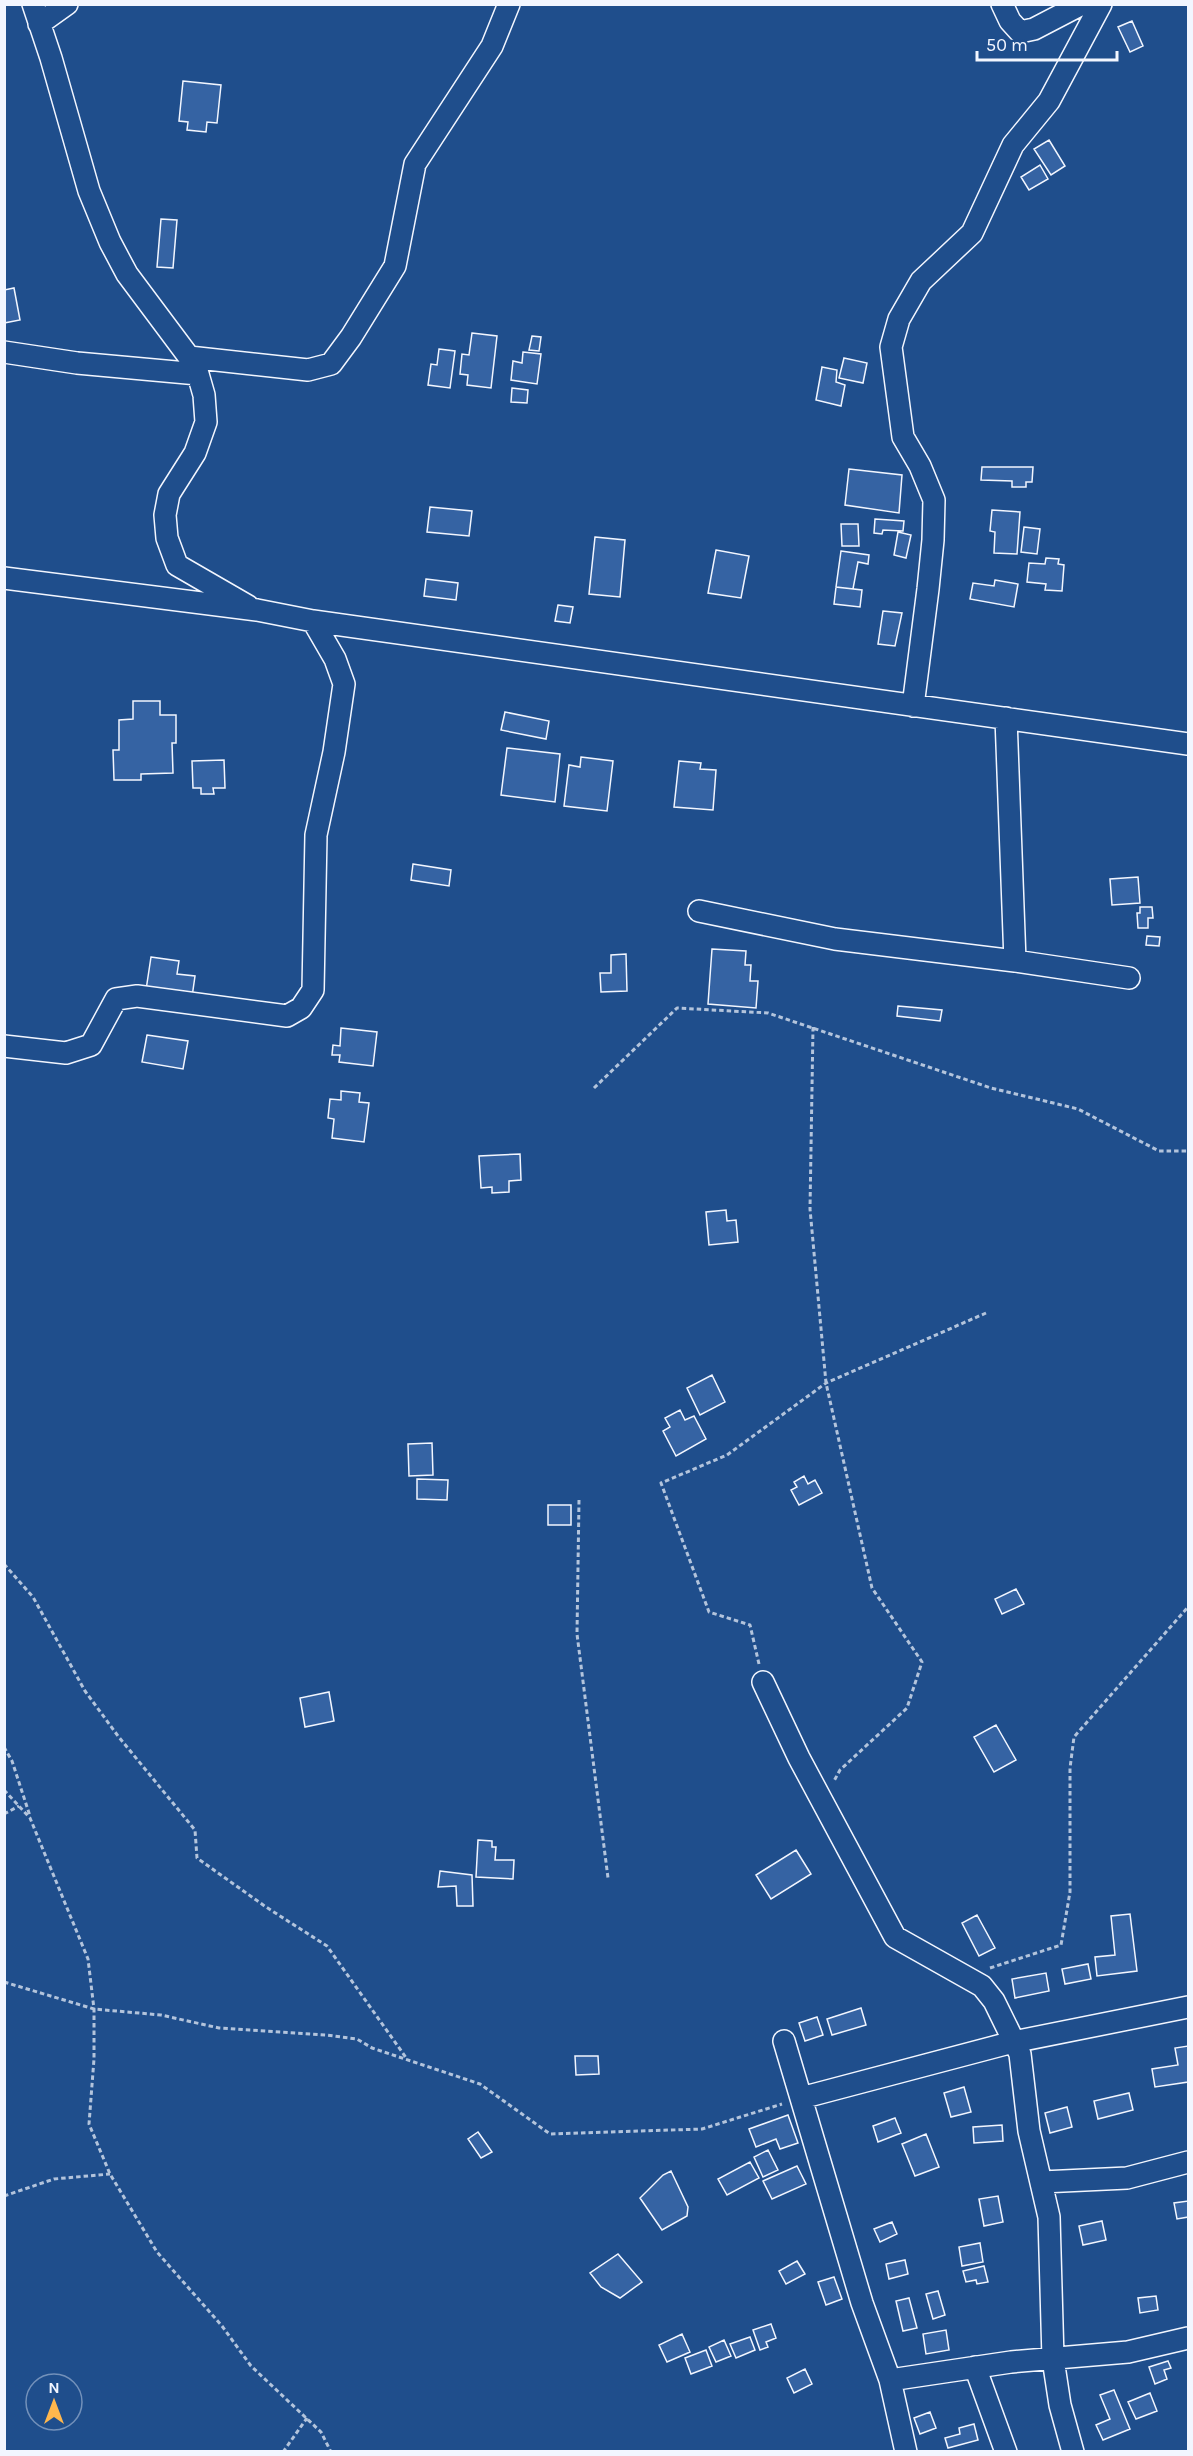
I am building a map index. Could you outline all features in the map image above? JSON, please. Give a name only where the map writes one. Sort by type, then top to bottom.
[{"type":"street","points":[[68,4],[36,14],[89,191],[110,242],[127,274],[194,366],[204,395],[206,422],[195,453],[170,494],[165,515],[167,538],[177,565],[257,610]]},
{"type":"street","points":[[4,352],[77,363],[308,370],[331,364],[351,337],[395,266],[415,164],[492,46],[509,4]]},
{"type":"street","points":[[1002,4],[1010,21],[1020,32],[1034,29],[1082,4]]},
{"type":"street","points":[[913,706],[929,579],[934,500],[920,466],[903,437],[891,347],[898,319],[921,281],[972,233],[1013,145],[1049,101],[1101,4]]},
{"type":"street","points":[[4,578],[257,610],[313,621],[1188,744]]},
{"type":"street","points":[[4,1046],[66,1053],[92,1045],[116,999],[137,996],[286,1016],[301,1008],[313,990],[316,835],[334,752],[344,684],[335,659],[313,621]]},
{"type":"street","points":[[1006,718],[1015,961]]},
{"type":"street","points":[[699,911],[835,939],[1015,961],[1129,978]]},
{"type":"street","points":[[763,1682],[799,1758],[895,1937],[982,1986],[994,2001],[1020,2054],[1029,2131],[1049,2217],[1053,2359],[1060,2405],[1073,2451]]},
{"type":"street","points":[[801,2098],[1013,2042],[1188,2007]]},
{"type":"street","points":[[784,2041],[862,2303],[890,2380],[906,2451]]},
{"type":"street","points":[[1042,2182],[1127,2178],[1188,2162]]},
{"type":"street","points":[[890,2380],[975,2367],[1128,2352],[1188,2338]]},
{"type":"street","points":[[975,2367],[1006,2451]]},
{"type":"path","points":[[594,1088],[676,1008],[768,1013],[991,1088],[1078,1109],[1159,1151],[1188,1150]]},
{"type":"path","points":[[813,1027],[810,1209],[826,1383],[872,1588],[922,1662],[907,1708],[840,1770],[823,1802]]},
{"type":"path","points":[[763,1682],[750,1625],[709,1612],[661,1483],[728,1455],[826,1383],[986,1313]]},
{"type":"path","points":[[579,1500],[578,1634],[608,1878]]},
{"type":"path","points":[[4,1564],[33,1597],[85,1691],[118,1736],[195,1830],[197,1858],[266,1907],[327,1946],[407,2060]]},
{"type":"path","points":[[965,1977],[1061,1945],[1070,1892],[1071,1768],[1074,1737],[1188,1607]]},
{"type":"path","points":[[4,1748],[12,1761],[30,1818],[88,1959],[94,2009],[94,2059],[89,2124],[110,2175],[157,2252],[222,2326],[251,2366],[321,2432],[332,2451]]},
{"type":"path","points":[[4,1790],[30,1818]]},
{"type":"path","points":[[4,1814],[20,1806]]},
{"type":"path","points":[[4,1982],[94,2009],[161,2015],[219,2028],[326,2035],[357,2040],[372,2048],[480,2085],[550,2134],[702,2130],[801,2098]]},
{"type":"path","points":[[4,2196],[54,2179],[110,2175]]},
{"type":"path","points":[[283,2451],[307,2418]]},
{"type":"building","points":[[1132,21],[1143,46],[1130,52],[1118,27]]},
{"type":"building","points":[[183,81],[221,85],[217,123],[207,122],[206,132],[187,130],[188,122],[179,121]]},
{"type":"building","points":[[1049,140],[1065,166],[1051,175],[1034,149]]},
{"type":"building","points":[[1040,165],[1048,179],[1029,190],[1021,177]]},
{"type":"building","points":[[161,219],[177,220],[173,268],[157,267]]},
{"type":"building","points":[[14,288],[20,320],[4,323],[4,290]]},
{"type":"building","points":[[472,333],[497,336],[491,388],[467,385],[468,375],[460,374],[462,354],[469,355]]},
{"type":"building","points":[[532,336],[541,337],[539,351],[529,350]]},
{"type":"building","points":[[439,349],[455,351],[450,388],[428,385],[431,364],[437,365]]},
{"type":"building","points":[[523,352],[541,354],[537,384],[511,380],[513,361],[522,363]]},
{"type":"building","points":[[844,358],[867,363],[863,383],[839,378]]},
{"type":"building","points":[[822,367],[837,370],[836,382],[845,385],[841,406],[816,400]]},
{"type":"building","points":[[512,388],[528,390],[527,403],[511,402]]},
{"type":"building","points":[[982,467],[1033,467],[1032,482],[1026,482],[1026,487],[1012,487],[1012,481],[981,480]]},
{"type":"building","points":[[849,469],[902,475],[899,513],[845,505]]},
{"type":"building","points":[[430,507],[472,511],[469,536],[427,532]]},
{"type":"building","points":[[992,510],[1020,512],[1017,554],[994,553],[995,532],[990,531]]},
{"type":"building","points":[[875,519],[904,521],[903,531],[883,530],[882,534],[874,533]]},
{"type":"building","points":[[841,524],[858,524],[859,546],[842,546]]},
{"type":"building","points":[[1024,527],[1040,529],[1037,554],[1021,552]]},
{"type":"building","points":[[898,532],[911,535],[906,558],[894,555]]},
{"type":"building","points":[[595,537],[625,540],[620,597],[589,594]]},
{"type":"building","points":[[716,550],[749,556],[741,598],[708,593]]},
{"type":"building","points":[[841,551],[869,555],[868,564],[858,562],[853,589],[836,587]]},
{"type":"building","points":[[1046,558],[1059,559],[1058,564],[1064,565],[1062,591],[1045,590],[1046,584],[1027,582],[1029,563],[1045,564]]},
{"type":"building","points":[[426,579],[458,583],[456,600],[424,596]]},
{"type":"building","points":[[995,580],[1018,584],[1014,607],[970,599],[973,583],[994,586]]},
{"type":"building","points":[[836,587],[862,590],[860,607],[834,604]]},
{"type":"building","points":[[558,605],[573,607],[570,623],[555,621]]},
{"type":"building","points":[[883,611],[902,613],[895,646],[878,644]]},
{"type":"building","points":[[133,701],[160,701],[160,715],[176,715],[176,743],[172,743],[173,773],[141,774],[141,780],[114,780],[113,750],[119,750],[119,720],[133,719]]},
{"type":"building","points":[[505,712],[549,721],[546,739],[501,730]]},
{"type":"building","points":[[507,748],[560,754],[555,802],[501,795]]},
{"type":"building","points":[[581,757],[613,761],[607,811],[564,806],[569,765],[580,767]]},
{"type":"building","points":[[224,760],[225,788],[213,788],[214,794],[201,794],[201,788],[193,788],[192,761]]},
{"type":"building","points":[[679,761],[701,763],[700,769],[716,770],[713,810],[674,807]]},
{"type":"building","points":[[413,864],[451,870],[449,886],[411,880]]},
{"type":"building","points":[[1138,877],[1140,903],[1112,905],[1110,879]]},
{"type":"building","points":[[1140,907],[1152,907],[1153,918],[1148,918],[1148,928],[1138,928],[1137,913],[1140,913]]},
{"type":"building","points":[[1147,936],[1160,937],[1159,946],[1146,945]]},
{"type":"building","points":[[712,949],[746,951],[745,965],[751,965],[750,981],[758,981],[756,1008],[708,1004]]},
{"type":"building","points":[[626,954],[627,991],[601,992],[600,973],[611,973],[611,955]]},
{"type":"building","points":[[151,957],[179,961],[177,974],[195,976],[192,997],[146,990]]},
{"type":"building","points":[[898,1006],[942,1010],[940,1021],[897,1016]]},
{"type":"building","points":[[341,1028],[377,1032],[373,1066],[339,1062],[340,1055],[332,1055],[333,1045],[340,1046]]},
{"type":"building","points":[[147,1035],[188,1041],[183,1069],[142,1062]]},
{"type":"building","points":[[341,1091],[360,1093],[359,1102],[369,1103],[364,1142],[332,1138],[334,1119],[328,1118],[330,1099],[341,1100]]},
{"type":"building","points":[[520,1154],[521,1180],[509,1181],[509,1192],[492,1193],[492,1187],[481,1188],[479,1156]]},
{"type":"building","points":[[726,1210],[727,1221],[736,1220],[738,1242],[709,1245],[706,1212]]},
{"type":"building","points":[[712,1375],[725,1402],[700,1415],[687,1388]]},
{"type":"building","points":[[680,1410],[685,1420],[694,1416],[706,1439],[676,1456],[663,1431],[670,1427],[665,1418]]},
{"type":"building","points":[[432,1443],[433,1475],[409,1476],[408,1444]]},
{"type":"building","points":[[804,1476],[808,1484],[815,1480],[822,1493],[799,1505],[791,1490],[797,1487],[794,1482]]},
{"type":"building","points":[[417,1479],[448,1480],[447,1500],[417,1499]]},
{"type":"building","points":[[548,1505],[571,1505],[571,1525],[548,1525]]},
{"type":"building","points":[[1016,1589],[1024,1604],[1002,1614],[995,1599]]},
{"type":"building","points":[[329,1692],[334,1721],[305,1727],[300,1698]]},
{"type":"building","points":[[996,1725],[1016,1760],[994,1772],[974,1737]]},
{"type":"building","points":[[478,1840],[492,1841],[492,1847],[496,1847],[495,1860],[514,1860],[513,1879],[476,1877]]},
{"type":"building","points":[[796,1850],[811,1874],[771,1899],[756,1875]]},
{"type":"building","points":[[440,1871],[472,1875],[473,1906],[457,1906],[456,1886],[438,1887]]},
{"type":"building","points":[[1130,1914],[1137,1971],[1097,1976],[1095,1957],[1115,1955],[1111,1916]]},
{"type":"building","points":[[977,1915],[995,1948],[979,1956],[962,1923]]},
{"type":"building","points":[[1088,1964],[1091,1979],[1065,1984],[1062,1969]]},
{"type":"building","points":[[1046,1973],[1049,1991],[1015,1998],[1012,1979]]},
{"type":"building","points":[[861,2008],[866,2025],[832,2035],[827,2019]]},
{"type":"building","points":[[817,2017],[823,2035],[805,2041],[799,2023]]},
{"type":"building","points":[[1188,2046],[1188,2082],[1155,2087],[1152,2069],[1178,2065],[1175,2048]]},
{"type":"building","points":[[575,2056],[598,2056],[599,2074],[576,2075]]},
{"type":"building","points":[[964,2087],[971,2112],[951,2117],[944,2093]]},
{"type":"building","points":[[1129,2093],[1133,2110],[1098,2119],[1094,2101]]},
{"type":"building","points":[[1067,2107],[1072,2127],[1050,2133],[1045,2113]]},
{"type":"building","points":[[788,2115],[798,2143],[780,2149],[776,2139],[756,2147],[749,2129]]},
{"type":"building","points":[[895,2118],[901,2133],[878,2142],[873,2126]]},
{"type":"building","points":[[1002,2125],[1003,2141],[974,2143],[973,2127]]},
{"type":"building","points":[[478,2132],[492,2152],[481,2158],[468,2139]]},
{"type":"building","points":[[926,2134],[939,2167],[915,2176],[902,2144]]},
{"type":"building","points":[[768,2150],[778,2170],[763,2177],[754,2157]]},
{"type":"building","points":[[750,2162],[759,2178],[727,2195],[718,2179]]},
{"type":"building","points":[[797,2166],[806,2184],[772,2199],[763,2181]]},
{"type":"building","points":[[671,2171],[688,2207],[687,2216],[662,2230],[640,2198],[663,2175]]},
{"type":"building","points":[[998,2196],[1003,2222],[984,2226],[979,2199]]},
{"type":"building","points":[[1188,2201],[1188,2217],[1177,2219],[1174,2203]]},
{"type":"building","points":[[1102,2221],[1106,2240],[1083,2245],[1079,2226]]},
{"type":"building","points":[[892,2222],[897,2234],[880,2242],[874,2229]]},
{"type":"building","points":[[980,2243],[983,2262],[962,2266],[959,2247]]},
{"type":"building","points":[[618,2254],[642,2282],[620,2298],[601,2287],[590,2273]]},
{"type":"building","points":[[905,2260],[908,2274],[889,2279],[886,2264]]},
{"type":"building","points":[[797,2261],[805,2274],[786,2284],[779,2271]]},
{"type":"building","points":[[984,2266],[988,2282],[977,2284],[976,2280],[966,2282],[963,2271]]},
{"type":"building","points":[[834,2277],[842,2299],[826,2305],[818,2282]]},
{"type":"building","points":[[938,2291],[945,2315],[933,2319],[926,2294]]},
{"type":"building","points":[[1156,2296],[1158,2310],[1140,2313],[1138,2298]]},
{"type":"building","points":[[909,2298],[917,2328],[903,2331],[896,2301]]},
{"type":"building","points":[[771,2324],[776,2338],[766,2342],[768,2347],[760,2350],[753,2330]]},
{"type":"building","points":[[946,2330],[949,2350],[926,2354],[923,2334]]},
{"type":"building","points":[[682,2334],[690,2352],[667,2362],[659,2345]]},
{"type":"building","points":[[750,2337],[755,2350],[736,2358],[730,2344]]},
{"type":"building","points":[[724,2340],[731,2356],[716,2362],[709,2347]]},
{"type":"building","points":[[706,2350],[712,2366],[691,2374],[685,2358]]},
{"type":"building","points":[[1168,2361],[1171,2368],[1164,2370],[1167,2379],[1155,2384],[1149,2367]]},
{"type":"building","points":[[805,2369],[812,2384],[794,2393],[787,2378]]},
{"type":"building","points":[[1114,2390],[1130,2429],[1103,2440],[1096,2425],[1110,2419],[1100,2395]]},
{"type":"building","points":[[1150,2393],[1157,2411],[1136,2419],[1128,2402]]},
{"type":"building","points":[[930,2412],[936,2428],[920,2434],[914,2418]]},
{"type":"building","points":[[974,2424],[978,2440],[948,2448],[945,2438],[960,2434],[959,2428]]}]
